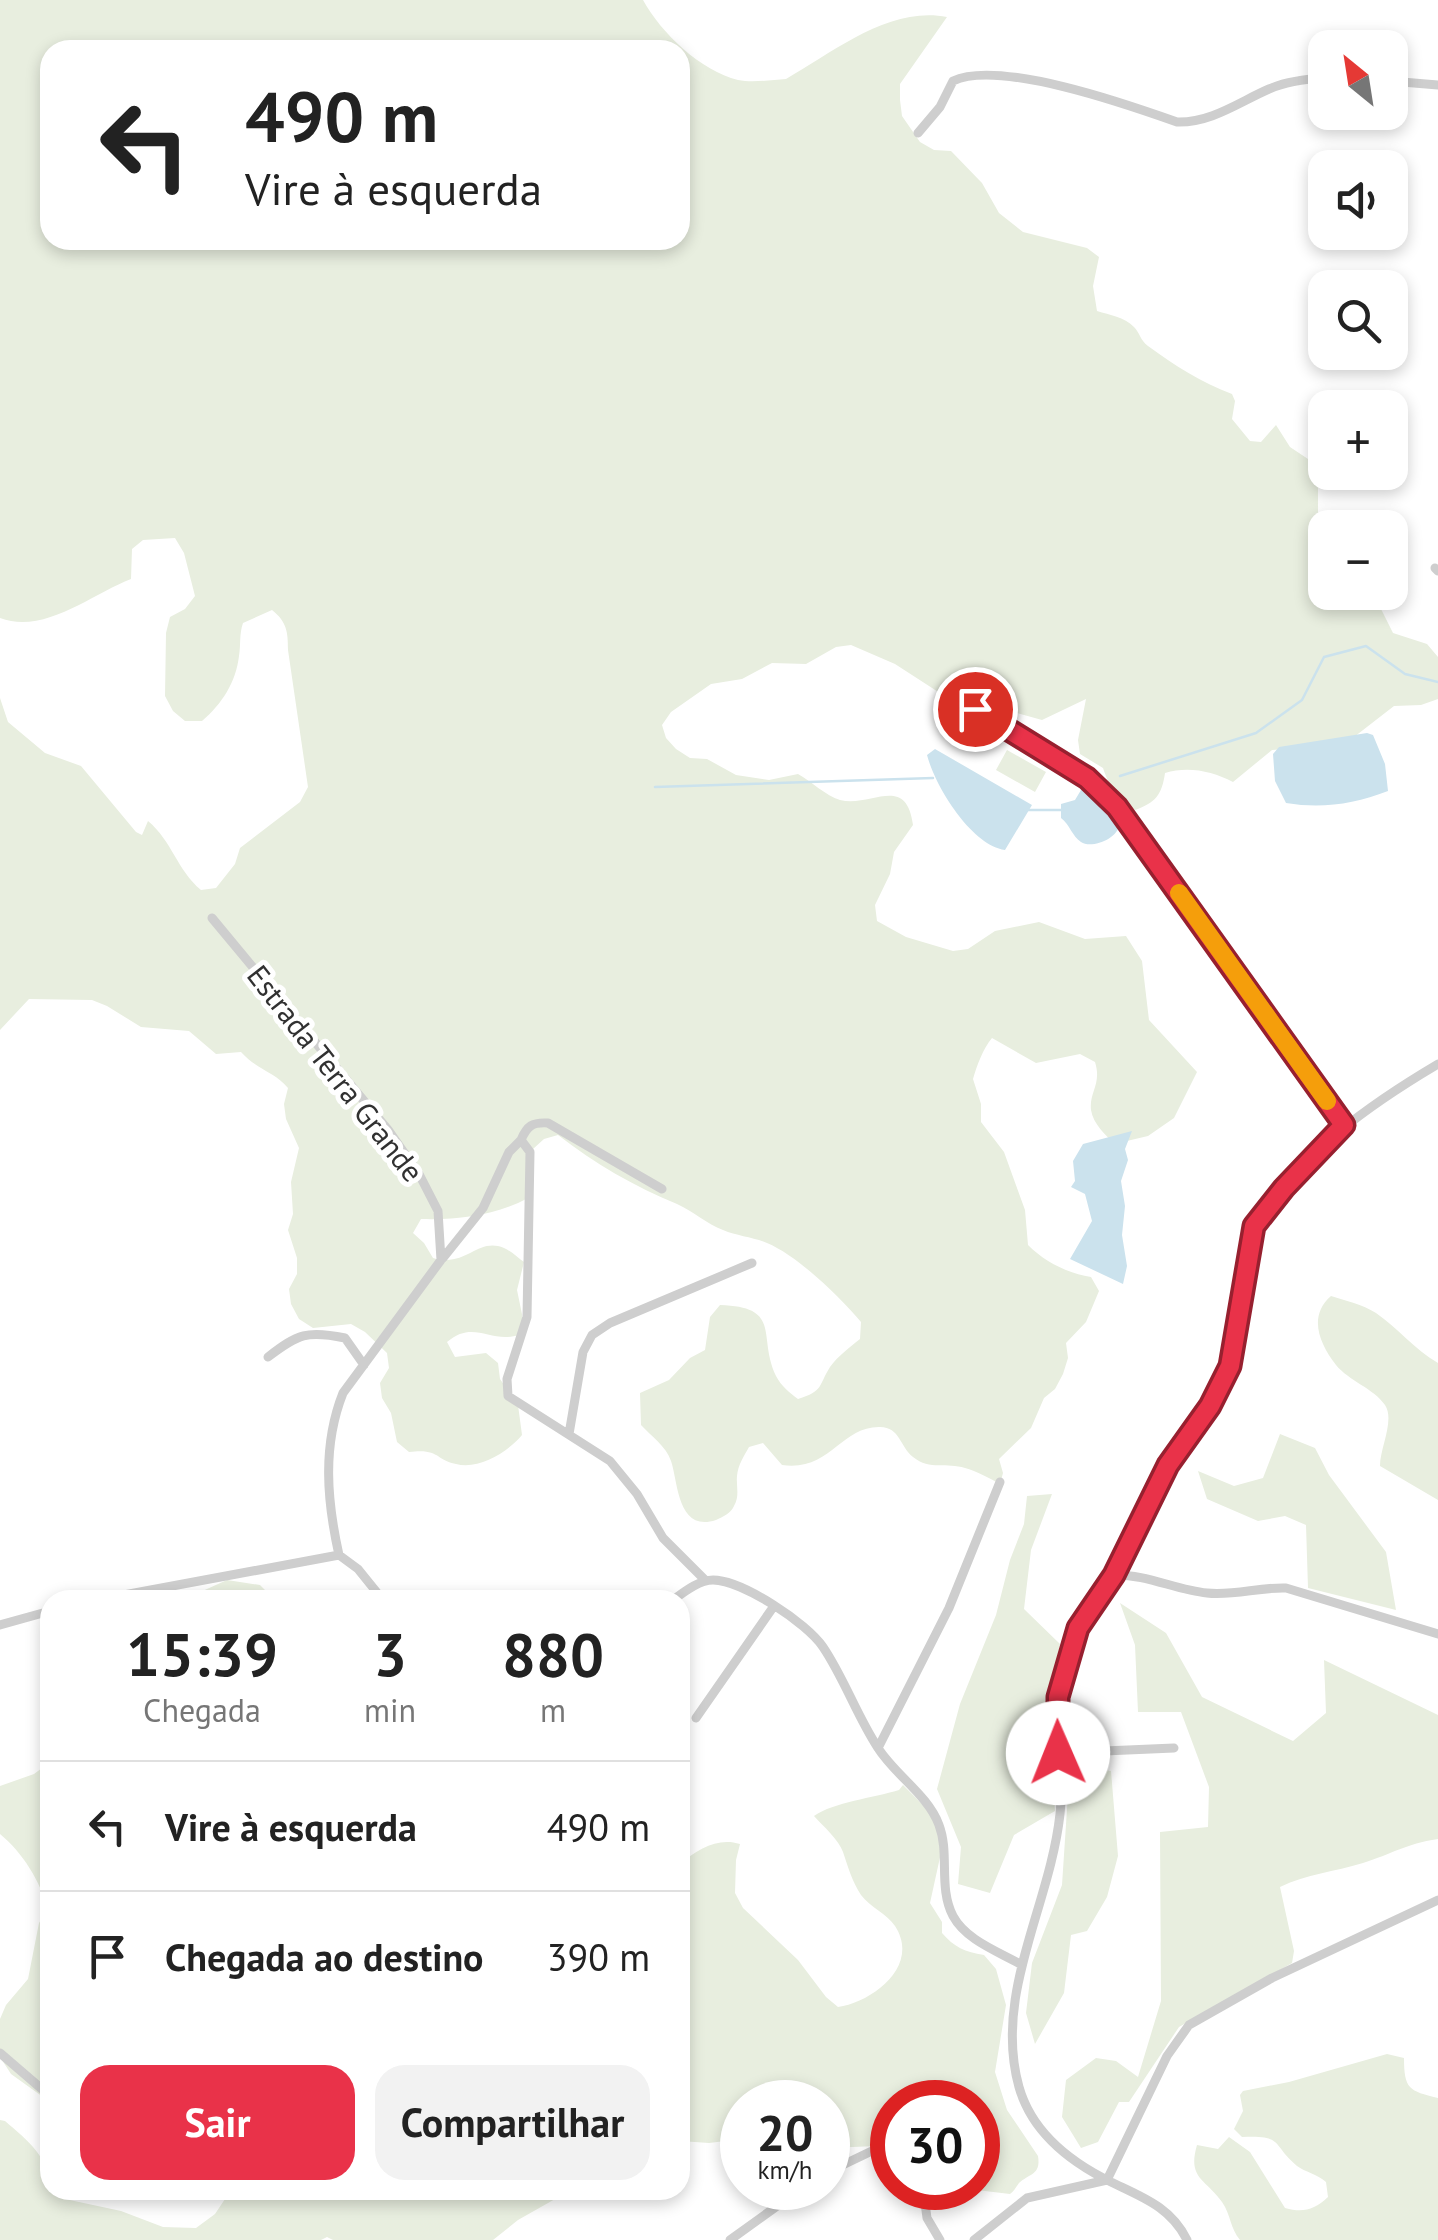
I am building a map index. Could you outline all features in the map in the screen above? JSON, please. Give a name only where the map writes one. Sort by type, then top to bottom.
[{"type":"street","points":[[918,133],[940,108],[953,81],[971,75],[1078,88],[1177,122],[1205,119],[1272,88],[1308,79]]},
{"type":"street","points":[[1408,83],[1438,86]]},
{"type":"street","points":[[975,709],[1087,778],[1117,807],[1344,1125]]},
{"type":"street","name":"Estrada Terra Grande","points":[[212,918],[389,1131],[420,1174],[438,1212],[442,1260]]},
{"type":"street","points":[[1187,2240],[1164,2209],[1107,2180],[1057,2148],[1043,2133],[1020,2090],[1012,2041],[1020,1964],[1054,1853],[1060,1811],[1056,1716],[1066,1660],[1078,1628],[1114,1575],[1168,1465],[1222,1388],[1234,1350],[1254,1226],[1344,1125],[1438,1064]]},
{"type":"street","points":[[376,1590],[358,1569],[339,1556],[329,1508],[330,1443],[343,1394],[483,1208],[509,1152],[526,1128],[548,1123],[662,1190]]},
{"type":"street","points":[[521,1140],[530,1152],[527,1317],[506,1379],[508,1396],[541,1420],[591,1446],[625,1478],[663,1538],[706,1581]]},
{"type":"street","points":[[569,1434],[583,1352],[592,1335],[610,1323],[752,1263]]},
{"type":"street","points":[[268,1357],[294,1337],[307,1333],[345,1338],[364,1366]]},
{"type":"street","points":[[878,1748],[949,1608],[1000,1482]]},
{"type":"street","points":[[188,1590],[339,1556]]},
{"type":"street","points":[[1114,1575],[1130,1574],[1204,1593],[1286,1588],[1438,1634]]},
{"type":"street","points":[[690,1590],[706,1581],[730,1584],[774,1606],[821,1644],[878,1748],[938,1824],[946,1898],[960,1926],[969,1936],[1020,1964]]},
{"type":"street","points":[[696,1718],[774,1606]]},
{"type":"street","points":[[0,1624],[40,1614]]},
{"type":"street","points":[[1058,1753],[1174,1748]]},
{"type":"street","points":[[1107,2180],[1167,2056],[1189,2024],[1272,1978],[1438,1900]]},
{"type":"street","points":[[0,2053],[40,2087]]},
{"type":"street","points":[[974,2240],[1027,2198],[1107,2180]]},
{"type":"street","points":[[730,2240],[772,2210]]},
{"type":"street","points":[[926,2210],[940,2240]]},
{"type":"green space","points":[[0,0],[643,0],[674,40],[40,40],[40,250],[690,250],[690,54],[738,80],[786,79],[863,33],[883,24],[925,15],[947,17],[900,84],[902,116],[920,142],[934,150],[951,151],[982,183],[999,213],[1023,232],[1087,248],[1099,257],[1093,286],[1097,311],[1126,321],[1158,353],[1232,394],[1232,419],[1250,441],[1261,442],[1276,425],[1290,447],[1308,459],[1308,490],[1318,490],[1318,510],[1308,510],[1308,610],[1382,610],[1393,633],[1427,644],[1438,657],[1438,699],[1421,705],[1394,706],[1345,744],[1272,750],[1233,782],[1200,771],[1165,773],[1156,797],[1135,810],[1114,792],[1103,768],[1080,754],[1078,740],[1086,699],[1042,720],[1010,711],[978,712],[963,708],[895,664],[851,645],[836,647],[806,664],[772,663],[742,679],[711,684],[671,712],[662,725],[666,738],[690,758],[707,759],[736,775],[769,780],[798,774],[840,800],[895,796],[903,800],[913,825],[894,852],[890,874],[875,905],[877,921],[906,937],[953,951],[968,949],[995,931],[1039,922],[1085,939],[1126,936],[1142,961],[1149,1020],[1197,1072],[1174,1118],[1148,1136],[1114,1144],[1092,1115],[1095,1062],[1080,1054],[1036,1063],[992,1038],[983,1052],[973,1079],[981,1104],[981,1122],[1004,1152],[1025,1210],[1028,1245],[1057,1266],[1091,1277],[1099,1291],[1086,1322],[1066,1343],[1068,1358],[1055,1389],[1044,1398],[1031,1428],[999,1459],[1003,1473],[1000,1484],[965,1468],[919,1461],[892,1430],[880,1427],[855,1434],[824,1456],[798,1465],[782,1465],[763,1443],[749,1447],[739,1468],[733,1508],[719,1519],[703,1522],[686,1512],[669,1456],[641,1425],[640,1393],[669,1380],[690,1358],[705,1350],[710,1317],[720,1305],[753,1311],[760,1318],[776,1376],[789,1392],[798,1399],[816,1390],[833,1363],[860,1339],[861,1322],[792,1257],[767,1243],[717,1227],[615,1174],[558,1135],[544,1139],[533,1149],[528,1198],[476,1216],[421,1219],[413,1233],[433,1258],[455,1259],[495,1246],[507,1249],[524,1262],[517,1290],[523,1319],[519,1335],[499,1337],[466,1332],[447,1342],[455,1357],[486,1353],[498,1363],[500,1379],[518,1405],[522,1435],[501,1453],[474,1464],[456,1464],[432,1453],[409,1452],[397,1442],[391,1413],[382,1398],[380,1383],[389,1368],[387,1353],[351,1324],[313,1328],[299,1319],[291,1304],[289,1289],[297,1274],[297,1258],[288,1230],[293,1214],[291,1182],[299,1148],[286,1119],[288,1088],[241,1052],[216,1054],[189,1031],[141,1027],[92,1000],[29,999],[0,1030],[0,698],[8,722],[45,753],[81,766],[136,832],[142,835],[148,821],[201,890],[216,888],[235,864],[240,848],[300,802],[308,787],[287,633],[272,610],[243,623],[235,675],[222,700],[209,714],[202,721],[185,721],[173,711],[165,696],[166,633],[170,617],[185,609],[195,596],[184,553],[175,538],[143,540],[132,549],[131,579],[51,617],[34,621],[0,618]]},
{"type":"green space","points":[[1007,750],[1046,772],[1035,792],[996,770]]},
{"type":"green space","points":[[1331,1296],[1376,1313],[1438,1363],[1438,1500],[1380,1466],[1388,1411],[1374,1394],[1341,1371],[1325,1348],[1318,1321]]},
{"type":"green space","points":[[1280,1434],[1315,1448],[1329,1475],[1386,1552],[1396,1610],[1308,1588],[1306,1525],[1285,1516],[1258,1521],[1207,1499],[1198,1471],[1234,1486],[1263,1478]]},
{"type":"green space","points":[[1052,1494],[1031,1550],[1024,1609],[1060,1644],[1040,1744],[1053,1783],[1055,1811],[1014,1835],[990,1893],[958,1884],[961,1847],[937,1789],[960,1704],[996,1615],[1024,1524],[1027,1496]]},
{"type":"green space","points":[[227,1580],[260,1585],[265,1590],[205,1590]]},
{"type":"green space","points":[[1120,1603],[1166,1633],[1202,1697],[1293,1741],[1326,1713],[1324,1660],[1438,1715],[1438,1839],[1280,1887],[1294,1951],[1292,1963],[1179,2027],[1129,2102],[1119,2102],[1098,2142],[1081,2148],[1062,2117],[1066,2080],[1096,2058],[1116,2061],[1138,2077],[1161,2001],[1160,1832],[1208,1827],[1209,1787],[1181,1712],[1138,1712],[1135,1645]]},
{"type":"green space","points":[[1070,1764],[1111,1771],[1118,1856],[1107,1897],[1087,1931],[1071,1935],[1064,1993],[1035,2044],[1026,2013],[1032,1963],[1062,1885]]},
{"type":"green space","points":[[40,1770],[40,1888],[30,1868],[0,1834],[0,1786]]},
{"type":"green space","points":[[903,1785],[927,1809],[944,1839],[930,1903],[942,1922],[942,1933],[951,1942],[984,1955],[996,1969],[1006,2005],[995,2072],[998,2080],[870,2080],[870,2146],[850,2147],[850,2080],[720,2080],[720,2142],[690,2142],[690,1857],[708,1846],[740,1844],[735,1893],[743,1908],[798,1960],[826,1997],[838,2007],[851,2004],[889,1980],[902,1955],[895,1926],[861,1895],[841,1847],[814,1816],[899,1790]]},
{"type":"green space","points":[[39,1923],[40,2095],[11,2074],[0,2057],[0,2019],[6,2005],[28,1979]]},
{"type":"green space","points":[[1387,2054],[1404,2058],[1410,2087],[1438,2098],[1438,2240],[1240,2240],[1222,2202],[1196,2172],[1197,2145],[1218,2149],[1229,2137],[1250,2152],[1285,2208],[1313,2208],[1328,2197],[1326,2182],[1297,2166],[1271,2139],[1242,2137],[1234,2129],[1243,2111],[1240,2095],[1243,2091]]},
{"type":"green space","points":[[1000,2088],[1007,2110],[1038,2156],[1036,2170],[1010,2194],[1000,2193]]},
{"type":"green space","points":[[0,2120],[40,2156],[40,2200],[70,2200],[121,2211],[163,2227],[196,2228],[215,2214],[224,2200],[553,2200],[493,2240],[0,2240]]},
{"type":"water","points":[[1373,735],[1385,764],[1388,791],[1338,804],[1286,803],[1275,781],[1273,754],[1279,747]]},
{"type":"water","points":[[935,749],[1032,805],[1005,850],[980,837],[956,812],[931,768],[927,755]]},
{"type":"water","points":[[1084,785],[1107,802],[1119,820],[1114,835],[1097,843],[1081,842],[1061,818],[1061,804],[1075,800]]},
{"type":"water","points":[[1132,1131],[1121,1181],[1127,1266],[1123,1284],[1070,1259],[1092,1221],[1085,1194],[1071,1187],[1075,1181],[1073,1161],[1083,1144]]},
{"type":"waterway","points":[[1120,776],[1256,733],[1302,700],[1324,657],[1366,646],[1405,674],[1438,682]]},
{"type":"waterway","points":[[655,787],[933,778]]},
{"type":"waterway","points":[[1025,810],[1062,810]]},
{"type":"slow traffic","points":[[1179,893],[1327,1101]]},
{"type":"route","points":[[975,709],[1087,778],[1117,807],[1344,1125],[1254,1226],[1234,1350],[1222,1388],[1168,1465],[1114,1575],[1072,1641],[1058,1697],[1058,1753]]}]
